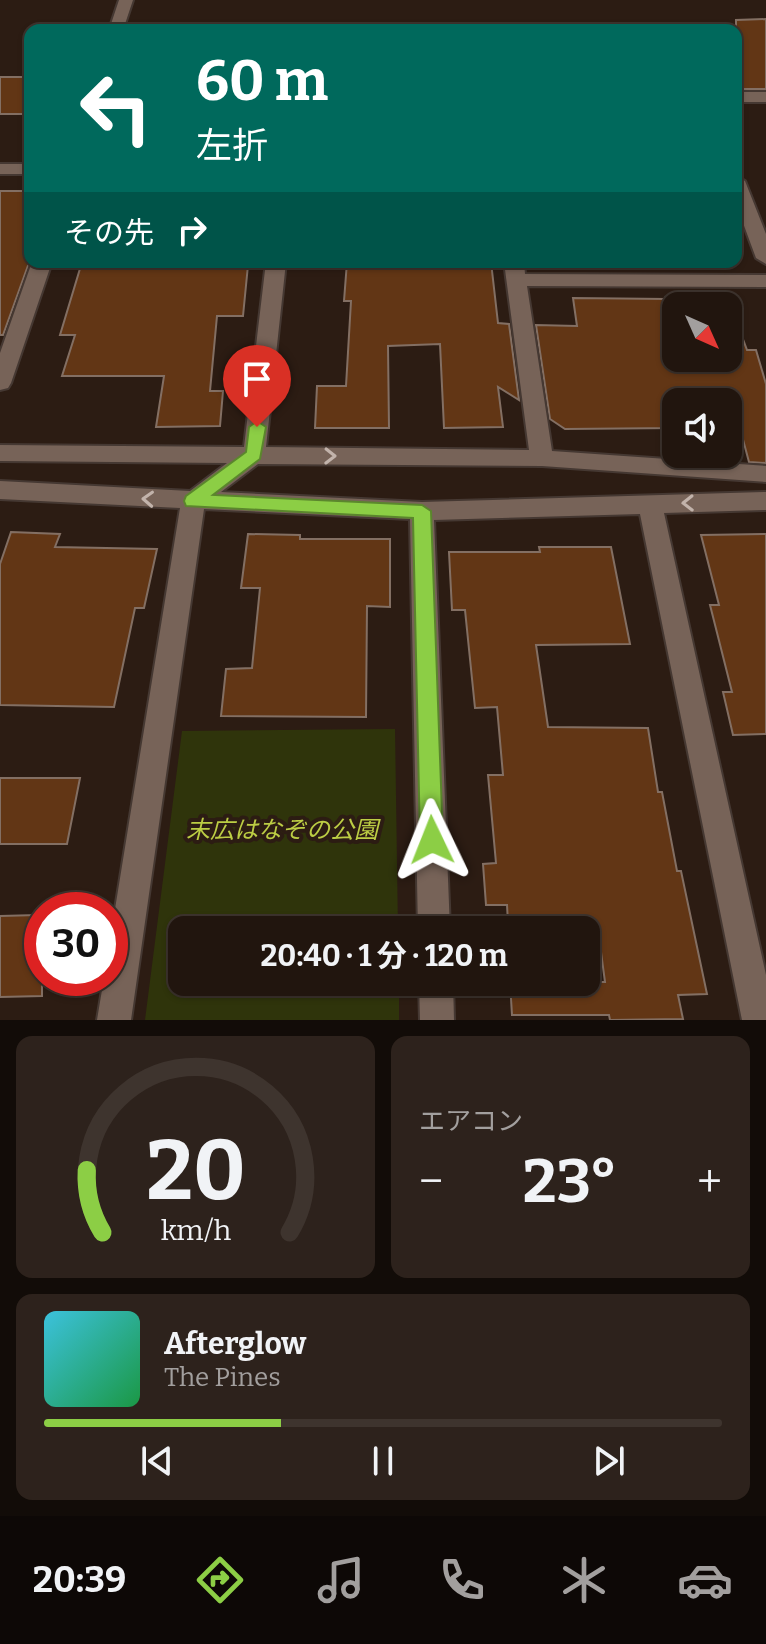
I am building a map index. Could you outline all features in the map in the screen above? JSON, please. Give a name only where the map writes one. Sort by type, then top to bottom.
[{"type":"street","points":[[118,24],[126,0]]},
{"type":"street","points":[[742,97],[766,97]]},
{"type":"street","points":[[0,169],[24,169]]},
{"type":"street","points":[[742,196],[766,258]]},
{"type":"street","points":[[0,383],[40,268]]},
{"type":"street","points":[[114,1020],[193,501],[254,455],[275,268]]},
{"type":"street","points":[[542,458],[515,271],[766,281]]},
{"type":"street","points":[[0,453],[542,458],[766,474]]},
{"type":"street","points":[[0,490],[422,511],[766,501]]},
{"type":"street","points":[[650,504],[759,1020]]},
{"type":"street","points":[[422,511],[434,916]]},
{"type":"street","points":[[436,996],[437,1020]]},
{"type":"green space","name":"末広はなぞの公園","points":[[395,729],[398,916],[168,916],[168,996],[399,996],[399,1020],[145,1020],[182,731]]},
{"type":"building","points":[[766,19],[766,89],[743,89],[742,24],[736,24],[736,20]]},
{"type":"building","points":[[0,77],[24,77],[24,114],[0,114]]},
{"type":"building","points":[[0,191],[24,191],[24,268],[27,268],[3,335],[0,335]]},
{"type":"building","points":[[80,268],[248,268],[243,316],[217,316],[210,391],[223,391],[220,426],[156,427],[164,376],[62,376],[75,335],[60,335]]},
{"type":"building","points":[[347,268],[492,268],[498,323],[509,324],[519,400],[498,387],[503,427],[444,428],[440,344],[388,346],[389,428],[315,428],[317,386],[346,386],[351,301],[344,301]]},
{"type":"building","points":[[573,298],[662,299],[662,372],[742,372],[742,336],[747,350],[756,350],[766,384],[766,463],[749,462],[742,436],[742,388],[662,388],[662,428],[565,429],[550,419],[536,325],[577,326]]},
{"type":"building","points":[[11,532],[60,534],[55,547],[157,549],[144,608],[135,608],[114,707],[0,705],[0,564]]},
{"type":"building","points":[[248,534],[300,535],[300,539],[390,539],[390,607],[367,606],[366,717],[221,716],[226,669],[252,668],[260,588],[241,588]]},
{"type":"building","points":[[766,534],[766,734],[733,735],[723,692],[732,692],[710,605],[719,605],[701,535]]},
{"type":"building","points":[[539,547],[611,547],[630,644],[536,645],[548,727],[648,728],[658,792],[662,792],[677,871],[681,871],[707,994],[678,995],[683,1019],[610,1020],[609,1015],[512,1015],[511,996],[600,996],[600,982],[605,982],[600,916],[508,916],[507,905],[486,905],[483,864],[496,863],[488,775],[503,775],[497,707],[475,708],[465,610],[452,610],[449,552],[540,552]]},
{"type":"building","points":[[0,778],[80,778],[67,844],[0,844]]},
{"type":"building","points":[[24,915],[24,996],[42,996],[0,997],[0,916]]},
{"type":"route","points":[[257,427],[254,455],[193,501],[422,511],[432,840]]}]
